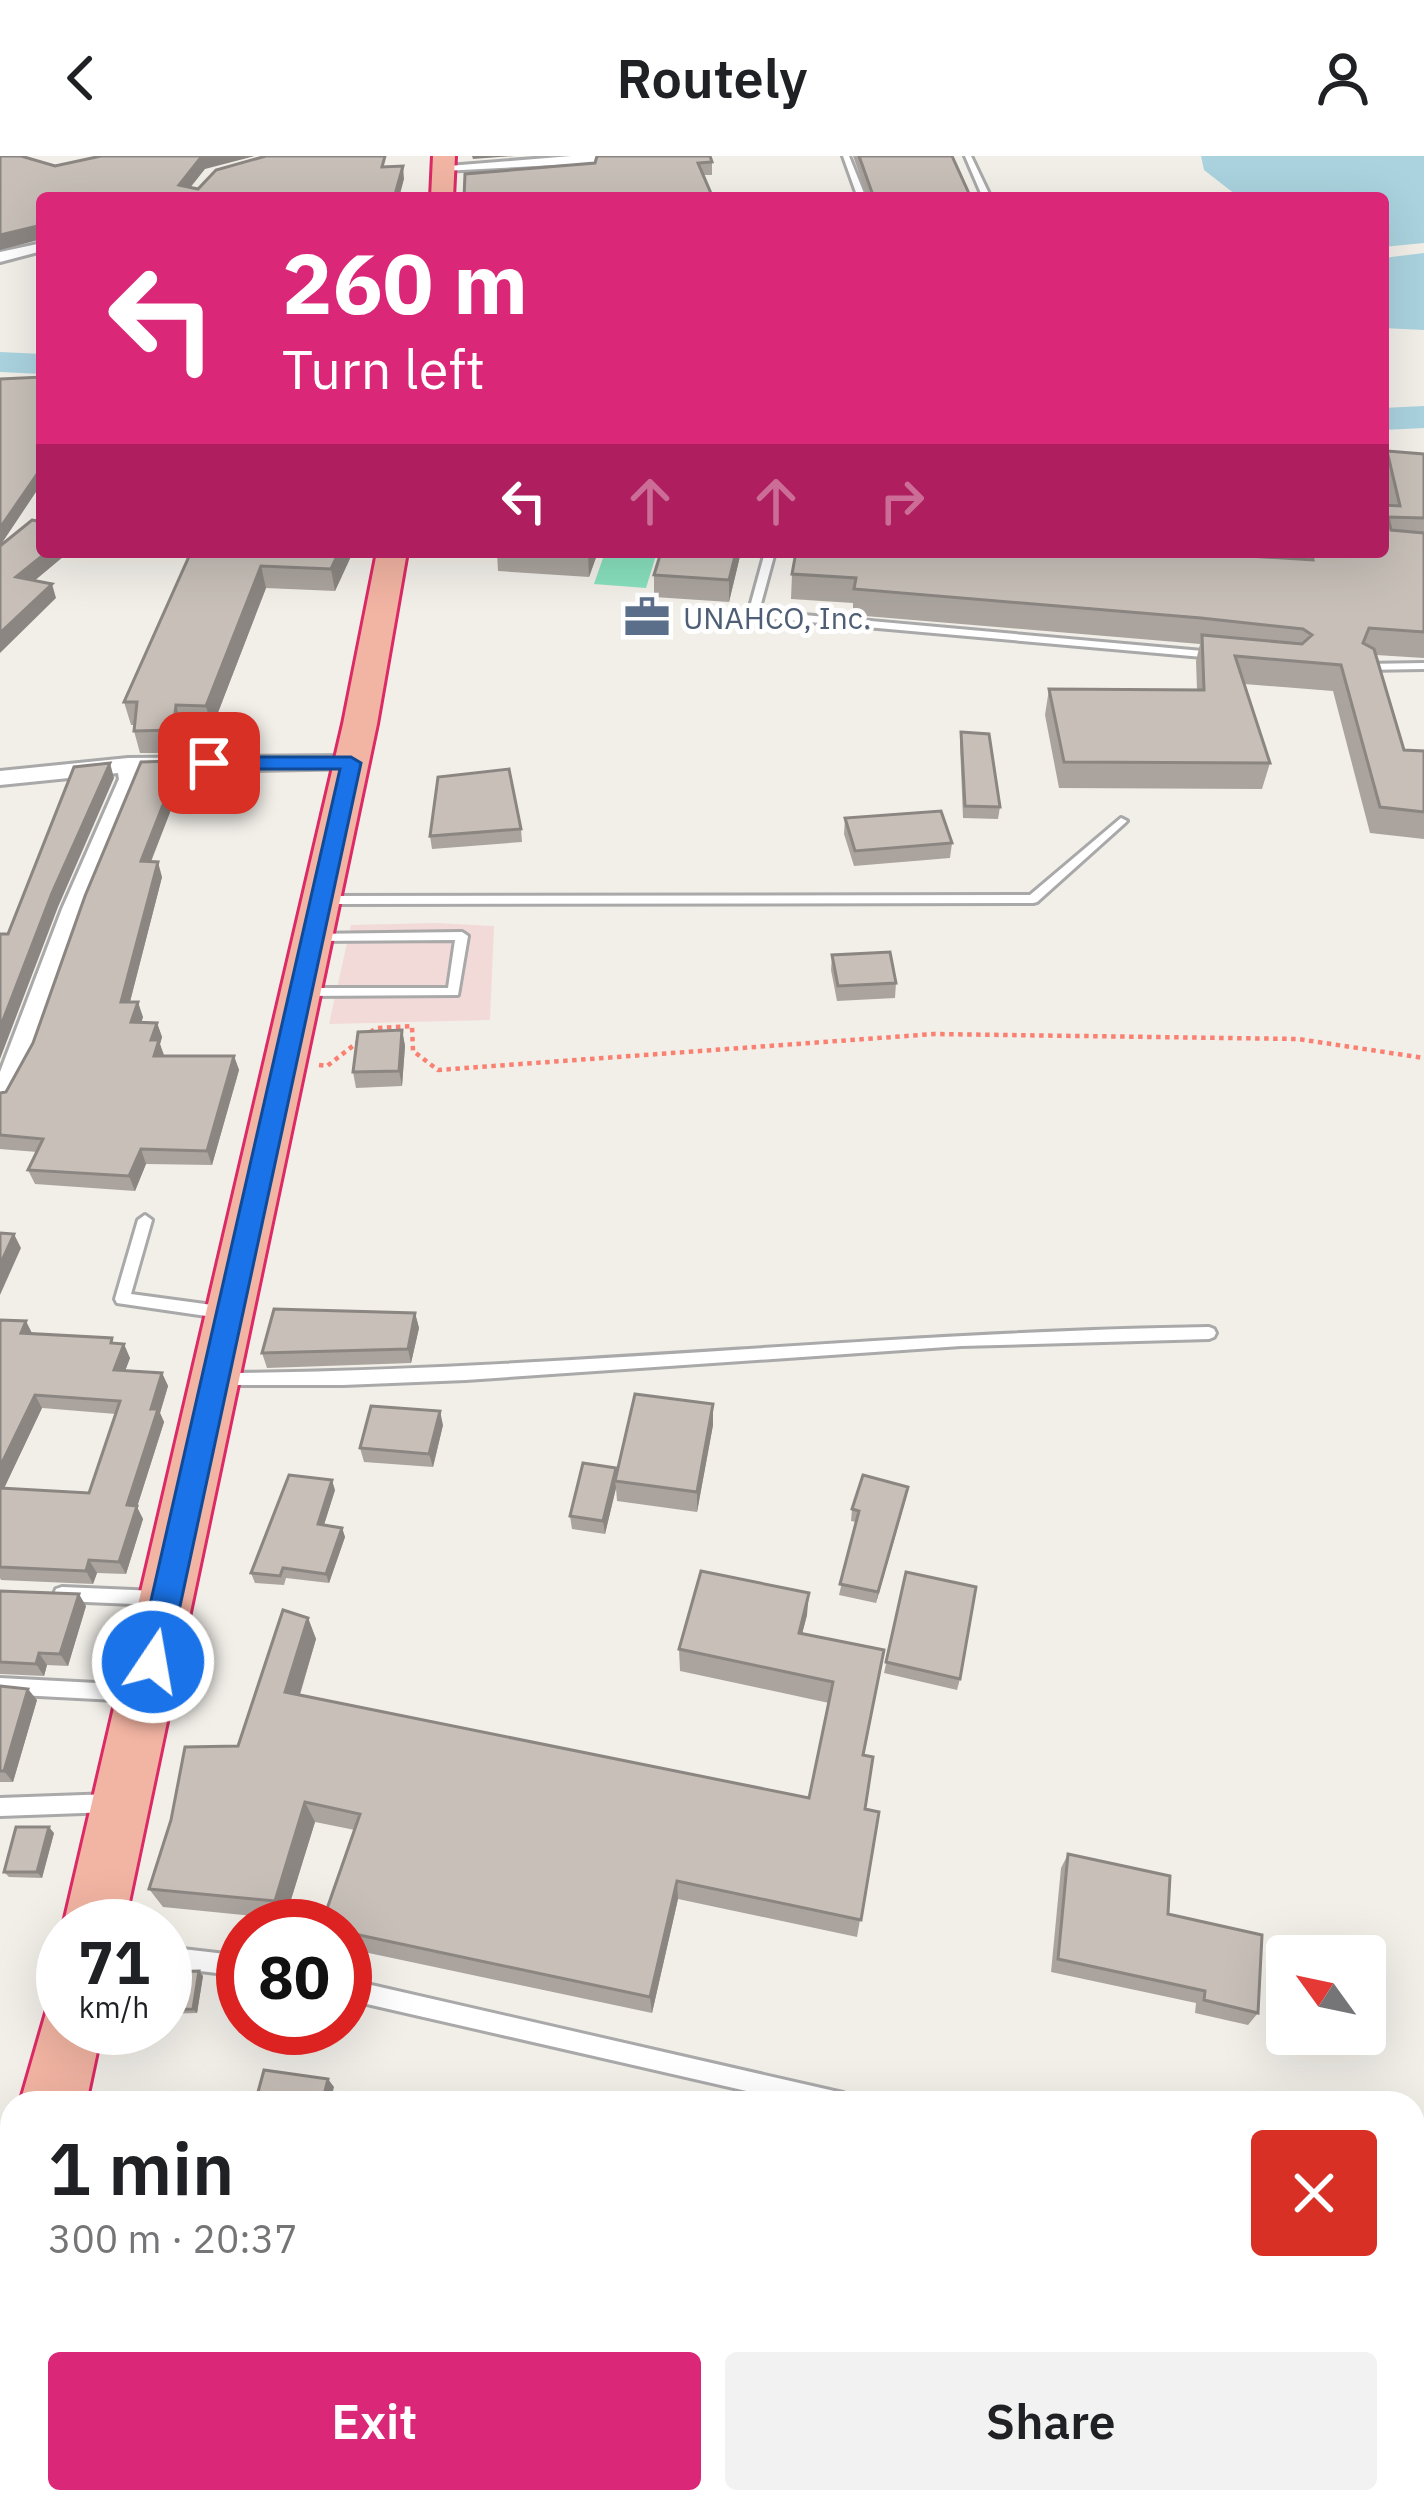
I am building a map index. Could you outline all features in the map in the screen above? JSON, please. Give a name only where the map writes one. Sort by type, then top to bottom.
[{"type":"highway","points":[[99,1899],[351,763],[391,558]]},
{"type":"highway","points":[[56,2091],[64,2055]]},
{"type":"street","points":[[447,177],[648,156]]},
{"type":"street","points":[[0,257],[36,248]]},
{"type":"street","points":[[0,778],[128,765],[351,763]]},
{"type":"street","points":[[0,1097],[22,1056],[74,909],[130,779],[128,765]]},
{"type":"lane","points":[[846,156],[860,192]]},
{"type":"lane","points":[[968,156],[984,192]]},
{"type":"lane","points":[[560,173],[592,170],[584,161]]},
{"type":"lane","points":[[768,558],[753,614],[1224,656]]},
{"type":"lane","points":[[1364,667],[1424,666]]},
{"type":"lane","points":[[317,919],[1033,899],[1121,821]]},
{"type":"lane","points":[[301,992],[454,992],[462,937],[317,919]]},
{"type":"lane","points":[[145,1220],[122,1299],[230,1313]]},
{"type":"lane","points":[[216,1379],[370,1382],[994,1336],[1209,1333]]},
{"type":"lane","points":[[48,1593],[166,1599]]},
{"type":"lane","points":[[0,1686],[146,1693]]},
{"type":"lane","points":[[0,1807],[121,1802]]},
{"type":"lane","points":[[372,1995],[791,2091]]},
{"type":"path","points":[[286,1060],[327,1066],[376,1028],[412,1026],[413,1051],[438,1070],[510,1069],[934,1034],[1298,1039],[1424,1058]]},
{"type":"shaded area","points":[[351,925],[494,926],[490,1020],[329,1024]]},
{"type":"green space","points":[[603,558],[655,558],[646,588],[594,584]]},
{"type":"water","points":[[1201,156],[1424,156],[1424,243],[1389,246],[1389,192],[1232,192],[1204,170]]},
{"type":"water","points":[[1424,253],[1424,330],[1389,328],[1389,257]]},
{"type":"building","points":[[0,156],[21,156],[55,166],[101,156],[202,156],[179,185],[198,189],[216,170],[266,156],[385,156],[382,167],[403,166],[396,192],[36,192],[36,226],[0,235]]},
{"type":"building","points":[[597,156],[710,156],[712,162],[698,163],[710,192],[464,192],[465,174],[595,163]]},
{"type":"building","points":[[859,156],[952,156],[968,192],[872,192]]},
{"type":"building","points":[[36,377],[36,476],[0,528],[0,379]]},
{"type":"building","points":[[1389,451],[1424,454],[1424,518],[1389,517],[1389,505],[1400,506]]},
{"type":"building","points":[[36,521],[40,558],[16,577],[52,584],[0,633],[0,546]]},
{"type":"building","points":[[1389,521],[1391,530],[1424,533],[1424,632],[1369,628],[1363,643],[1374,649],[1404,750],[1424,751],[1424,812],[1380,807],[1341,665],[1235,656],[1270,763],[1064,762],[1049,689],[1204,690],[1202,635],[1302,644],[1312,635],[1303,629],[854,589],[856,578],[792,574],[795,558],[1389,558]]},
{"type":"building","points":[[188,558],[336,558],[331,569],[261,566],[206,706],[176,705],[173,730],[134,731],[137,702],[124,702]]},
{"type":"building","points":[[659,558],[734,558],[729,580],[654,575]]},
{"type":"building","points":[[961,732],[989,734],[1000,807],[965,806]]},
{"type":"building","points":[[173,761],[170,787],[141,861],[158,862],[121,1002],[138,1002],[131,1022],[157,1023],[151,1040],[159,1040],[154,1056],[234,1056],[207,1151],[141,1149],[129,1176],[28,1170],[43,1139],[0,1135],[0,1093],[6,1092],[33,1043],[85,896],[141,762]]},
{"type":"building","points":[[110,763],[52,893],[0,1028],[0,934],[8,934],[74,767]]},
{"type":"building","points":[[509,769],[521,829],[430,836],[438,777]]},
{"type":"building","points":[[941,811],[952,843],[855,851],[845,818]]},
{"type":"building","points":[[890,952],[896,983],[838,986],[832,955]]},
{"type":"building","points":[[402,1030],[399,1071],[353,1072],[358,1032]]},
{"type":"building","points":[[0,1233],[14,1234],[0,1265]]},
{"type":"building","points":[[274,1309],[415,1313],[408,1349],[262,1353]]},
{"type":"building","points":[[0,1320],[26,1321],[21,1333],[112,1338],[111,1343],[124,1344],[114,1370],[162,1373],[151,1409],[158,1409],[127,1505],[137,1506],[119,1562],[89,1560],[86,1571],[0,1567],[0,1488],[89,1493],[120,1401],[35,1395],[0,1467]]},
{"type":"building","points":[[635,1394],[713,1404],[697,1492],[615,1481]]},
{"type":"building","points":[[371,1406],[440,1411],[429,1454],[360,1448]]},
{"type":"building","points":[[583,1463],[616,1468],[603,1521],[570,1516]]},
{"type":"building","points":[[289,1475],[332,1480],[318,1524],[342,1528],[326,1574],[283,1568],[280,1576],[251,1573]]},
{"type":"building","points":[[863,1475],[908,1487],[878,1592],[840,1584],[859,1511],[852,1509]]},
{"type":"building","points":[[701,1571],[809,1593],[799,1633],[884,1650],[863,1755],[873,1757],[865,1809],[879,1812],[861,1920],[677,1881],[650,1997],[372,1938],[372,1899],[330,1899],[360,1814],[305,1802],[276,1899],[149,1889],[171,1820],[185,1747],[238,1746],[283,1610],[308,1618],[285,1692],[809,1798],[833,1682],[679,1649]]},
{"type":"building","points":[[906,1572],[976,1587],[960,1679],[886,1662]]},
{"type":"building","points":[[0,1591],[79,1594],[60,1654],[39,1653],[36,1664],[0,1662]]},
{"type":"building","points":[[0,1686],[28,1689],[4,1771],[0,1771]]},
{"type":"building","points":[[16,1827],[49,1827],[37,1872],[4,1872]]},
{"type":"building","points":[[1068,1854],[1170,1876],[1168,1914],[1262,1935],[1258,2013],[1204,2000],[1205,1991],[1058,1959]]},
{"type":"building","points":[[192,1971],[199,1971],[192,2009]]},
{"type":"building","points":[[264,2070],[328,2079],[325,2091],[258,2091]]},
{"type":"waterway","points":[[0,362],[36,364]]},
{"type":"waterway","points":[[1389,419],[1424,417]]},
{"type":"place","name":"UNAHCO, Inc.","points":[[647,617]]},
{"type":"route","points":[[153,1662],[351,763],[209,763]]}]
